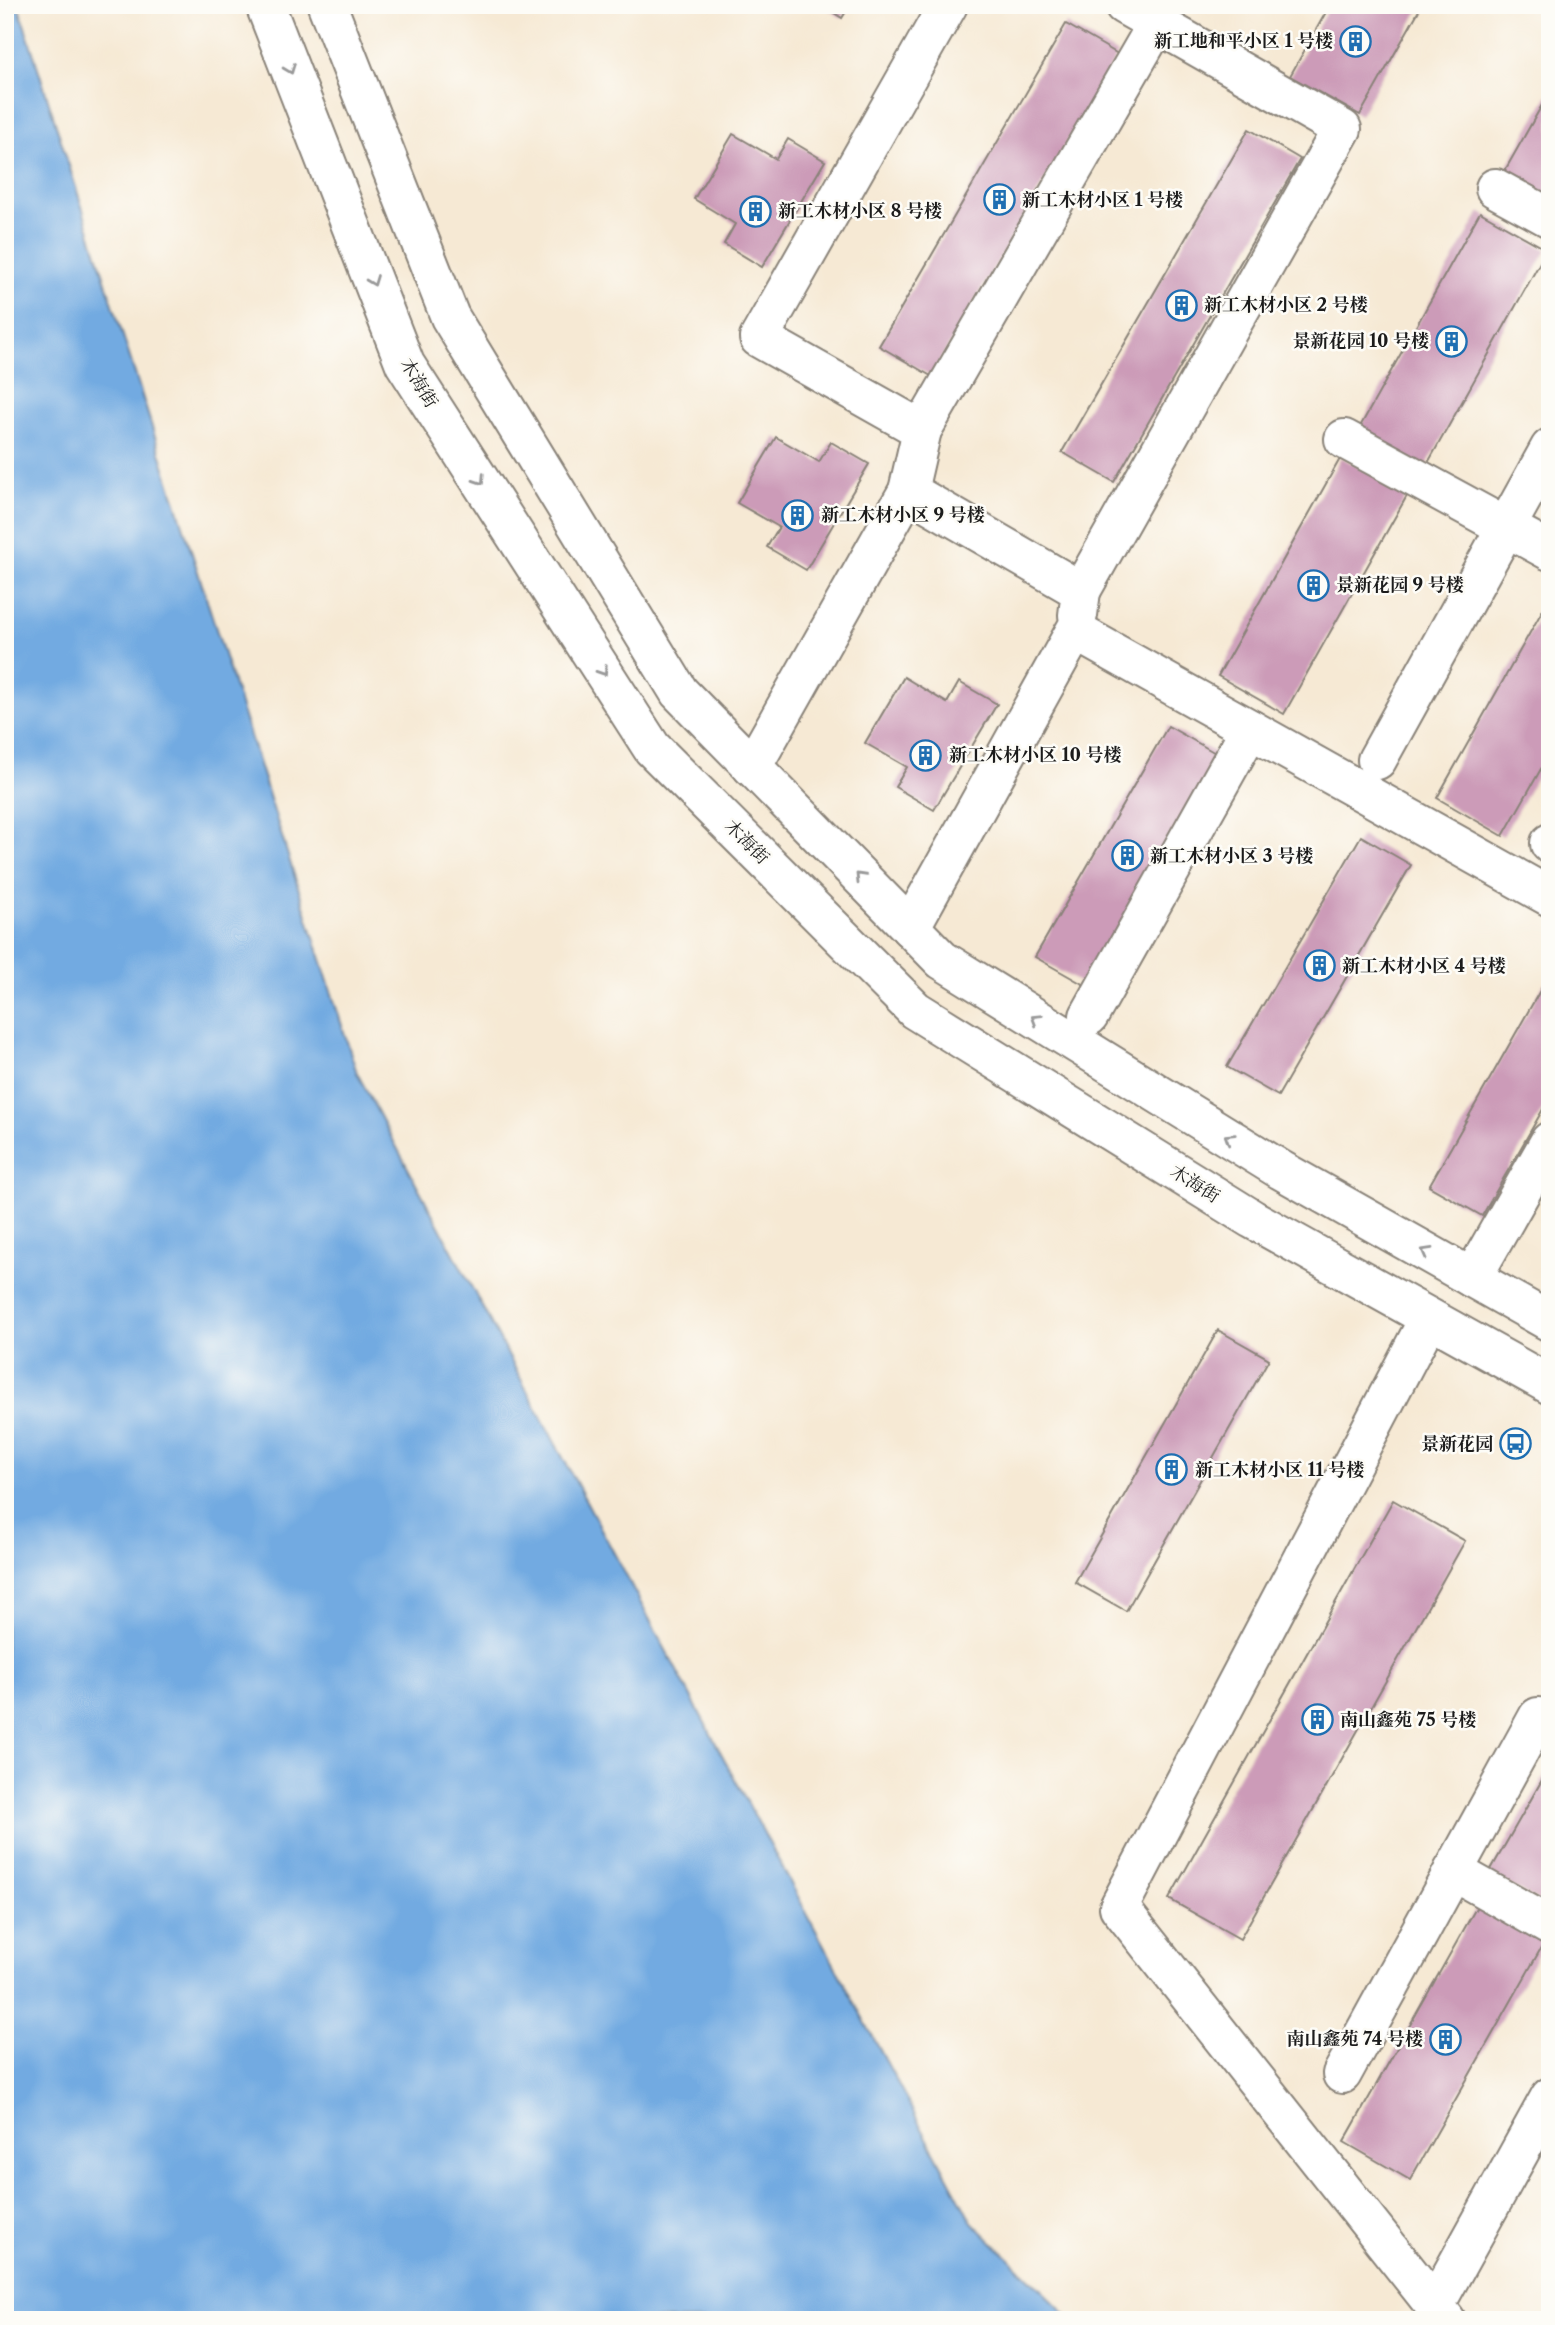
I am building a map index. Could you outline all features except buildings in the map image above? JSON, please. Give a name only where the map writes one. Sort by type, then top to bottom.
[{"type":"street","name":"木海街","points":[[265,5],[405,364],[652,748],[915,1010],[1252,1220],[1550,1385]]},
{"type":"street","points":[[327,5],[450,317],[679,692],[942,960],[1281,1170],[1550,1322]]},
{"type":"street","points":[[922,430],[759,338],[948,5]]},
{"type":"street","points":[[910,928],[1075,631],[1081,591],[1342,129],[1124,5]]},
{"type":"street","points":[[752,767],[908,491],[922,430],[1157,24]]},
{"type":"street","points":[[1495,188],[1550,218]]},
{"type":"street","points":[[1344,439],[1550,551]]},
{"type":"street","points":[[1377,760],[1550,448]]},
{"type":"street","points":[[908,491],[1081,591]]},
{"type":"street","points":[[1075,631],[1550,897]]},
{"type":"street","points":[[1089,1016],[1250,729]]},
{"type":"street","points":[[1472,1278],[1550,1141]]},
{"type":"street","points":[[1429,1318],[1119,1907],[1441,2312],[1550,2097]]},
{"type":"street","points":[[1342,2074],[1538,1717]]},
{"type":"street","points":[[1453,1871],[1550,1926]]},
{"type":"water","points":[[5,5],[18,5],[357,1073],[972,2222],[1072,2320],[5,2320]]},
{"type":"place","name":"新工地和平小区 1 号楼","points":[[1356,41]]},
{"type":"place","name":"新工木材小区 1 号楼","points":[[999,200]]},
{"type":"place","name":"新工木材小区 8 号楼","points":[[755,211]]},
{"type":"place","name":"新工木材小区 2 号楼","points":[[1181,305]]},
{"type":"place","name":"景新花园 10 号楼","points":[[1452,341]]},
{"type":"place","name":"新工木材小区 9 号楼","points":[[798,515]]},
{"type":"place","name":"景新花园 9 号楼","points":[[1313,585]]},
{"type":"place","name":"新工木材小区 10 号楼","points":[[926,755]]},
{"type":"place","name":"新工木材小区 3 号楼","points":[[1127,856]]},
{"type":"place","name":"新工木材小区 4 号楼","points":[[1319,966]]},
{"type":"place","name":"景新花园","points":[[1516,1444]]},
{"type":"place","name":"新工木材小区 11 号楼","points":[[1172,1470]]},
{"type":"place","name":"南山鑫苑 75 号楼","points":[[1317,1720]]},
{"type":"place","name":"南山鑫苑 74 号楼","points":[[1446,2039]]}]
